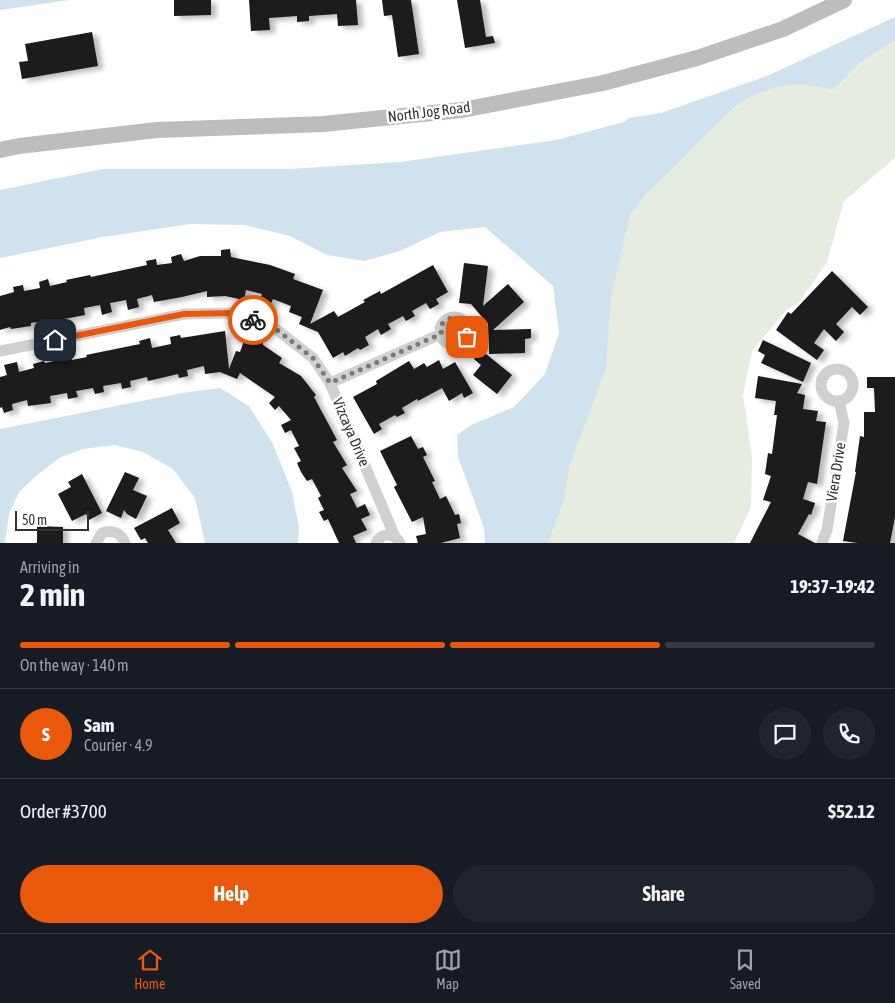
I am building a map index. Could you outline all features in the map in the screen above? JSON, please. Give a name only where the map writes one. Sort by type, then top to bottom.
[{"type":"street","name":"North Jog Road","points":[[0,150],[24,145],[157,130],[323,124],[462,110],[603,82],[697,58],[783,29],[844,0]]},
{"type":"street","name":"Vizcaya Drive","points":[[0,351],[184,314],[232,313],[276,329],[313,358],[330,383],[397,540]]},
{"type":"street","points":[[330,383],[441,334]]},
{"type":"street","name":"Viera Drive","points":[[822,543],[827,530],[844,423],[839,401]]},
{"type":"street","points":[[96,543],[102,533],[111,531],[120,535],[125,543]]},
{"type":"street","name":"Vizcaya Drive","points":[[376,543],[382,536],[390,535],[397,540]]},
{"type":"shaded area","points":[[895,31],[895,158],[844,201],[827,262],[798,304],[787,309],[752,351],[743,395],[752,457],[751,507],[734,543],[542,543],[616,207],[719,104]]},
{"type":"water","points":[[0,0],[69,0],[0,10]]},
{"type":"water","points":[[895,17],[895,40],[859,63],[834,89],[787,85],[754,95],[732,109],[644,196],[630,215],[611,297],[606,368],[570,464],[564,500],[548,543],[485,543],[484,528],[458,457],[457,435],[471,425],[514,407],[545,374],[559,333],[553,286],[485,227],[440,232],[400,251],[364,261],[327,255],[290,236],[245,225],[190,224],[103,237],[0,258],[0,190],[103,169],[288,169],[400,162],[556,140],[624,122],[629,118],[661,113],[767,76]]},
{"type":"water","points":[[220,388],[249,406],[273,444],[292,492],[299,527],[298,543],[205,543],[195,498],[173,469],[143,452],[115,445],[83,449],[59,458],[36,476],[19,492],[9,514],[5,543],[0,543],[0,429],[182,393]]},
{"type":"building","points":[[174,0],[211,0],[211,15],[174,16]]},
{"type":"building","points":[[249,0],[356,0],[358,25],[338,26],[337,14],[309,16],[309,21],[297,22],[297,16],[269,18],[270,30],[251,31]]},
{"type":"building","points":[[382,0],[411,0],[419,54],[398,57],[392,15],[384,16]]},
{"type":"building","points":[[457,0],[480,0],[486,37],[493,36],[495,43],[465,48]]},
{"type":"building","points":[[92,32],[98,66],[22,79],[19,62],[28,61],[25,44]]},
{"type":"building","points":[[230,249],[231,257],[270,265],[295,274],[293,279],[323,290],[310,324],[334,311],[338,317],[365,302],[363,300],[380,291],[381,294],[433,265],[448,292],[436,299],[439,304],[430,309],[426,303],[412,311],[415,316],[406,321],[403,316],[388,324],[391,329],[381,335],[378,329],[365,337],[369,345],[360,350],[358,348],[345,356],[343,352],[333,358],[318,332],[299,324],[302,317],[289,312],[291,306],[273,299],[269,308],[258,304],[262,294],[246,290],[244,300],[225,296],[207,297],[207,291],[154,302],[152,295],[137,299],[139,307],[128,310],[126,300],[110,303],[112,312],[102,315],[100,305],[84,308],[85,315],[48,322],[48,320],[31,323],[31,326],[11,329],[10,327],[0,330],[0,296],[14,292],[13,287],[23,285],[24,291],[40,288],[39,282],[48,279],[50,286],[67,282],[66,280],[90,275],[91,277],[147,265],[146,261],[156,259],[157,265],[172,263],[171,257],[181,254],[184,261],[200,256],[221,256],[221,250]]},
{"type":"building","points":[[464,263],[488,266],[483,306],[508,284],[524,302],[493,330],[531,329],[531,338],[525,339],[525,353],[489,354],[488,324],[471,304],[459,303]]},
{"type":"building","points":[[832,271],[868,307],[860,315],[852,307],[836,324],[844,332],[836,341],[824,329],[814,343],[824,350],[817,360],[776,330],[788,312],[791,314]]},
{"type":"building","points":[[225,331],[229,369],[236,351],[240,352],[245,338],[255,342],[256,340],[263,343],[263,345],[282,358],[279,363],[301,376],[316,395],[314,397],[337,440],[333,442],[347,465],[342,468],[357,491],[350,494],[357,508],[365,504],[370,515],[361,519],[367,530],[353,536],[356,543],[339,543],[328,519],[324,521],[319,512],[324,510],[318,498],[321,496],[312,479],[307,481],[301,472],[297,463],[301,461],[294,448],[299,446],[291,430],[285,433],[281,425],[291,420],[279,406],[275,410],[269,403],[275,397],[240,373],[237,379],[220,372],[205,374],[204,366],[187,370],[188,376],[179,378],[178,374],[148,381],[147,377],[130,381],[131,387],[122,389],[121,383],[103,386],[104,392],[95,394],[93,388],[76,391],[78,397],[68,399],[67,393],[50,396],[51,403],[28,406],[27,400],[12,404],[13,410],[4,413],[2,407],[0,408],[0,377],[7,375],[4,365],[17,362],[19,372],[34,368],[33,364],[44,361],[45,363],[71,357],[72,360],[87,357],[86,355],[140,344],[139,341],[150,338],[152,348],[171,344],[170,337],[180,335],[181,338]]},
{"type":"building","points":[[763,340],[811,363],[803,382],[761,363],[765,355],[758,351]]},
{"type":"building","points":[[481,350],[512,375],[497,394],[473,375],[481,365],[474,359]]},
{"type":"building","points":[[439,360],[443,369],[455,362],[473,393],[464,398],[462,393],[449,401],[442,388],[402,408],[405,413],[397,417],[395,415],[379,424],[382,429],[374,434],[353,397],[377,384],[376,381],[409,361],[414,369],[424,363],[427,367]]},
{"type":"building","points":[[758,376],[802,384],[797,393],[805,395],[803,409],[818,411],[816,421],[826,422],[817,484],[808,482],[803,499],[815,503],[811,515],[809,514],[798,534],[815,543],[750,543],[771,502],[763,500],[771,476],[765,474],[768,453],[772,454],[777,415],[774,415],[776,401],[755,398]]},
{"type":"building","points":[[867,377],[895,377],[895,517],[890,543],[843,541],[856,472],[860,436],[864,437],[864,412],[875,412],[874,388],[867,388]]},
{"type":"building","points":[[411,436],[418,449],[423,447],[427,455],[423,457],[435,481],[432,482],[440,499],[446,496],[455,515],[459,514],[461,523],[457,524],[460,538],[441,543],[418,543],[416,536],[426,534],[423,517],[412,522],[394,487],[397,485],[380,451]]},
{"type":"building","points":[[125,472],[139,478],[133,490],[147,496],[136,519],[124,510],[121,518],[106,511]]},
{"type":"building","points":[[82,474],[102,513],[89,520],[86,514],[72,521],[58,494],[71,487],[68,482]]},
{"type":"building","points":[[172,508],[180,523],[168,530],[176,543],[148,543],[145,538],[141,540],[134,528]]},
{"type":"building","points":[[37,526],[63,527],[63,543],[37,543]]},
{"type":"way so far","points":[[253,320],[276,329],[313,358],[330,383],[441,334],[442,324],[450,318],[459,318],[466,324],[468,329],[467,337]]},
{"type":"route","points":[[55,340],[184,314],[232,313],[253,320]]}]
